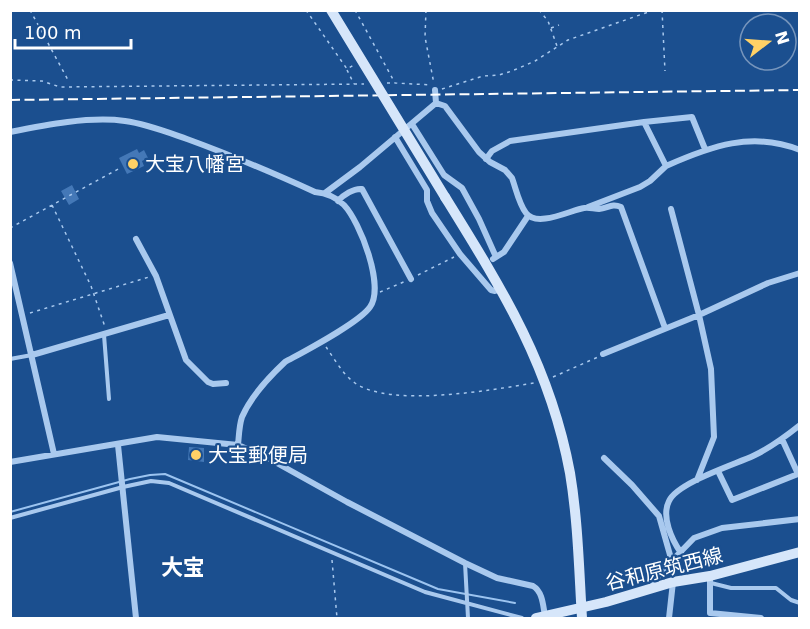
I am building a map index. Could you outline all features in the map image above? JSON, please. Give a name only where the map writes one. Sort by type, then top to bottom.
[{"type":"street","points":[[331,10],[445,197],[490,260]]},
{"type":"street","points":[[435,90],[436,103]]},
{"type":"street","points":[[325,193],[436,103]]},
{"type":"street","points":[[436,103],[445,106],[486,159],[513,178],[524,211],[528,216],[537,219],[555,217],[617,196],[650,181],[666,166],[705,149],[764,140],[782,143],[800,150]]},
{"type":"street","points":[[486,159],[492,151],[510,141],[693,117],[705,149]]},
{"type":"street","points":[[10,132],[43,125],[101,120],[123,120],[150,126],[230,155],[315,192],[325,193],[338,201],[351,214],[363,238],[371,266],[376,293],[373,303],[365,313],[285,362],[249,403],[241,420],[238,445]]},
{"type":"street","points":[[644,122],[666,166]]},
{"type":"street","points":[[412,124],[444,176],[462,188],[479,219],[501,289],[532,349],[545,381],[569,472],[578,535],[582,613]]},
{"type":"street","points":[[395,137],[427,190],[427,201],[432,213],[460,254],[491,290],[501,289]]},
{"type":"street","points":[[338,201],[345,194],[358,188],[362,189],[411,279]]},
{"type":"street","points":[[617,196],[665,328]]},
{"type":"street","points":[[585,208],[598,209],[614,204],[621,207]]},
{"type":"street","points":[[671,209],[711,369],[714,437],[697,480]]},
{"type":"street","points":[[490,260],[504,252],[528,216]]},
{"type":"street","points":[[136,240],[155,275],[186,360],[208,382],[226,383]]},
{"type":"street","points":[[10,263],[54,454]]},
{"type":"street","points":[[603,354],[699,315],[768,282],[800,273]]},
{"type":"street","points":[[32,355],[169,315]]},
{"type":"street","points":[[681,553],[670,533],[666,510],[669,500],[685,485],[755,455],[800,425]]},
{"type":"street","points":[[10,462],[157,437],[238,445],[266,457],[357,508],[465,563],[497,578],[533,586],[537,589],[541,617]]},
{"type":"street","points":[[718,471],[732,500],[798,474],[782,439]]},
{"type":"street","points":[[118,445],[136,618]]},
{"type":"street","points":[[604,458],[632,484],[659,516],[672,562]]},
{"type":"street","points":[[652,587],[660,573],[694,538],[722,528],[800,519]]},
{"type":"street","name":"谷和原筑西線","points":[[541,617],[582,613],[652,587],[673,582],[710,580],[800,552]]},
{"type":"street","points":[[710,580],[710,613],[761,618]]},
{"type":"street","points":[[669,618],[673,582]]},
{"type":"lane","points":[[105,334],[109,399]]},
{"type":"lane","points":[[10,359],[32,355]]},
{"type":"lane","points":[[10,518],[123,486],[151,481],[169,483],[425,592],[522,618]]},
{"type":"lane","points":[[465,563],[468,618]]},
{"type":"lane","points":[[710,580],[731,588],[776,588],[791,600],[800,603]]},
{"type":"path","points":[[30,10],[68,80]]},
{"type":"path","points":[[306,10],[354,84]]},
{"type":"path","points":[[354,10],[395,83]]},
{"type":"path","points":[[384,83],[434,86],[425,37],[426,10]]},
{"type":"path","points":[[539,10],[557,46]]},
{"type":"path","points":[[435,90],[483,76],[512,71],[535,61],[557,46],[605,26],[654,10]]},
{"type":"path","points":[[662,10],[665,71]]},
{"type":"path","points":[[550,28],[559,26]]},
{"type":"path","points":[[346,69],[357,63]]},
{"type":"path","points":[[10,80],[42,81],[60,87],[364,84]]},
{"type":"path","points":[[10,228],[122,167]]},
{"type":"path","points":[[52,205],[95,295],[105,334]]},
{"type":"path","points":[[376,293],[411,279],[460,254]]},
{"type":"path","points":[[22,315],[95,295],[155,275]]},
{"type":"path","points":[[322,341],[352,381],[362,387],[377,393],[414,396],[495,390],[545,381],[603,354]]},
{"type":"path","points":[[331,553],[337,618]]},
{"type":"building","name":"大宝八幡宮","points":[[137,149],[139,153],[144,150],[148,158],[142,161],[144,166],[127,174],[119,158]]},
{"type":"building","points":[[72,185],[79,199],[69,205],[61,191]]},
{"type":"building","points":[[189,447],[204,448],[204,462],[188,460]]},
{"type":"waterway","points":[[10,512],[130,479],[165,474],[438,589],[515,603]]},
{"type":"railway","points":[[10,100],[800,90]]},
{"type":"place","name":"大宝八幡宮","points":[[133,164]]},
{"type":"place","name":"大宝郵便局","points":[[196,455]]},
{"type":"district","name":"大宝","points":[[183,567]]}]
